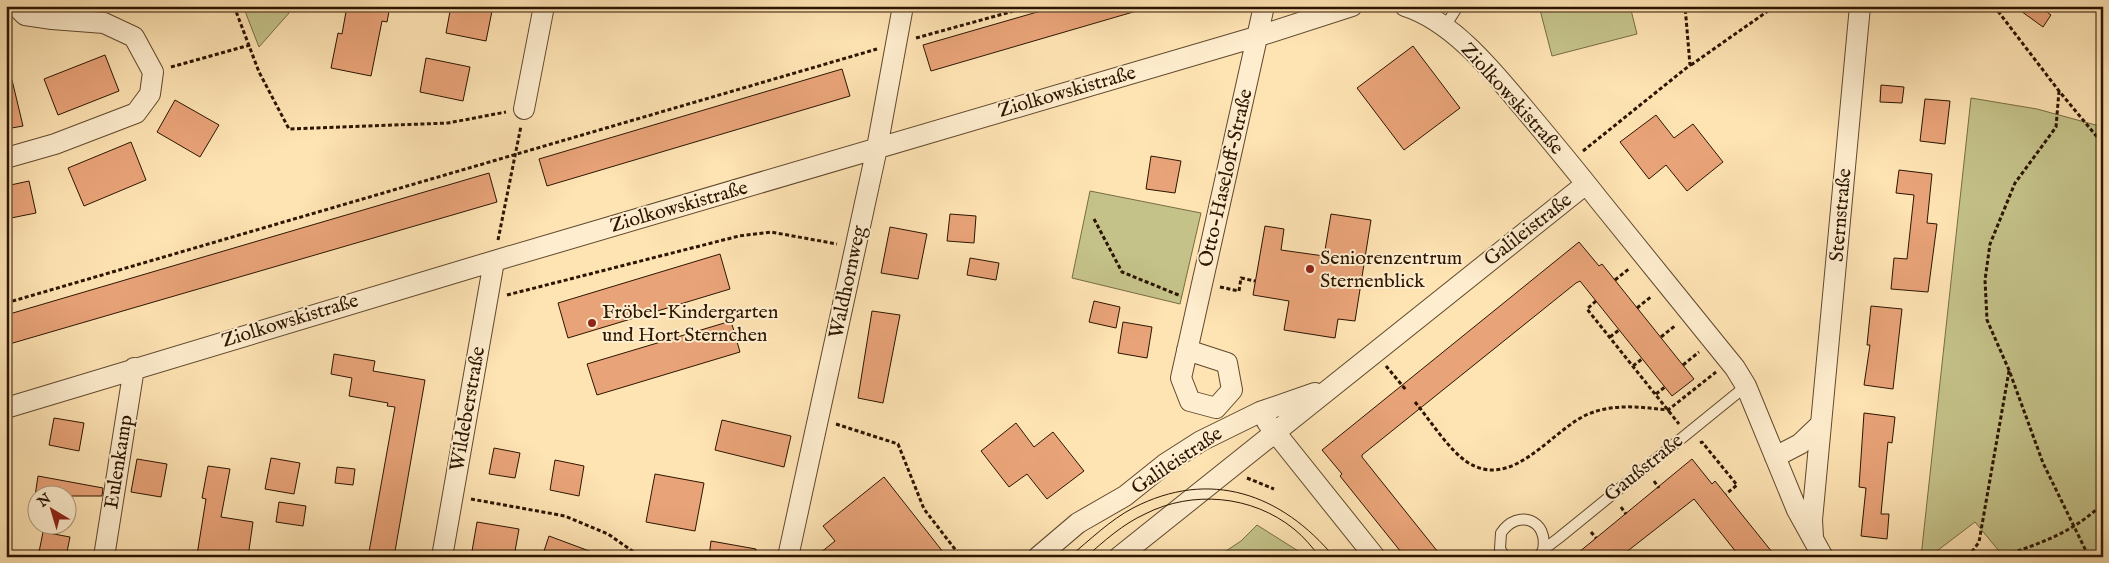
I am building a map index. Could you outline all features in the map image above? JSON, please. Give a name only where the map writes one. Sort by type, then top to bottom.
[{"type":"street","points":[[6,158],[55,144],[136,113],[150,94],[153,72],[134,37],[104,23],[25,15],[16,6]]},
{"type":"street","points":[[524,109],[544,6]]},
{"type":"street","name":"Waldhornweg","points":[[788,557],[877,148],[902,6]]},
{"type":"street","name":"Otto-Haseloff-Straße","points":[[1187,350],[1259,36],[1264,6]]},
{"type":"street","name":"Ziolkowskistraße","points":[[6,408],[494,261],[1259,36],[1352,6]]},
{"type":"street","name":"Ziolkowskistraße","points":[[1405,6],[1414,9],[1444,28],[1473,50],[1586,184]]},
{"type":"street","name":"Sternstraße","points":[[1818,550],[1812,520],[1860,6]]},
{"type":"street","points":[[1586,184],[1735,368],[1746,386],[1797,510],[1818,550]]},
{"type":"street","name":"Galileistraße","points":[[1119,557],[1274,431],[1586,184]]},
{"type":"street","name":"Wildeberstraße","points":[[442,557],[494,261]]},
{"type":"street","name":"Eulenkamp","points":[[104,557],[134,368]]},
{"type":"street","name":"Galileistraße","points":[[1038,557],[1078,523],[1125,496],[1185,451],[1232,424],[1260,412],[1329,388]]},
{"type":"street","points":[[1260,412],[1375,557]]},
{"type":"street","points":[[1775,456],[1800,444],[1821,424]]},
{"type":"lane","points":[[1444,28],[1458,6]]},
{"type":"lane","name":"Gaußstraße","points":[[1541,554],[1746,386]]},
{"type":"lane","name":"Gaußstraße","points":[[1505,557],[1500,549],[1501,534],[1511,522],[1519,519],[1534,522],[1540,528],[1545,542],[1541,554]]},
{"type":"path","points":[[234,6],[259,72],[290,129],[448,123],[524,109],[494,261]]},
{"type":"path","points":[[6,303],[896,43],[1032,6]]},
{"type":"path","points":[[1685,6],[1690,65]]},
{"type":"path","points":[[1569,162],[1690,65],[1775,6]]},
{"type":"path","points":[[1994,6],[2059,91],[2103,144]]},
{"type":"path","points":[[153,72],[250,45]]},
{"type":"path","points":[[2059,91],[2056,127],[2015,183],[1990,244],[1985,280],[1987,320],[2009,370],[2043,463],[2086,555]]},
{"type":"path","points":[[1094,219],[1122,272],[1200,294],[1239,291],[1241,278],[1256,281]]},
{"type":"path","points":[[487,300],[739,236],[771,232],[855,248]]},
{"type":"path","points":[[1615,280],[1631,267]]},
{"type":"path","points":[[1637,308],[1654,295]]},
{"type":"path","points":[[1596,302],[1587,309],[1697,446],[1702,442],[1737,485],[1726,494]]},
{"type":"path","points":[[1660,337],[1677,324]]},
{"type":"path","points":[[1610,337],[1619,330]]},
{"type":"path","points":[[1375,351],[1406,390]]},
{"type":"path","points":[[1683,365],[1699,352]]},
{"type":"path","points":[[1633,366],[1642,359]]},
{"type":"path","points":[[1968,557],[1979,542],[2009,370]]},
{"type":"path","points":[[1415,402],[1444,438],[1467,462],[1480,468],[1498,470],[1516,466],[1569,426],[1599,411],[1627,406],[1668,410],[1716,372]]},
{"type":"path","points":[[1656,394],[1665,387]]},
{"type":"path","points":[[818,419],[898,444],[924,509],[961,557]]},
{"type":"path","points":[[1647,486],[1661,475]]},
{"type":"path","points":[[1654,481],[1659,488]]},
{"type":"path","points":[[453,496],[565,516],[608,534],[641,557]]},
{"type":"path","points":[[1614,513],[1628,502]]},
{"type":"path","points":[[1999,557],[2074,527],[2091,515],[2103,502]]},
{"type":"path","points":[[1621,507],[1626,514]]},
{"type":"path","points":[[1584,537],[1598,526]]},
{"type":"path","points":[[1591,532],[1596,538]]},
{"type":"path","points":[[1680,557],[1684,554],[1686,557]]},
{"type":"shaded area","points":[[243,6],[287,6],[289,13],[259,47]]},
{"type":"shaded area","points":[[1539,6],[1630,6],[1637,34],[1552,56]]},
{"type":"shaded area","points":[[1971,98],[2037,109],[2103,127],[2103,534],[2095,557],[2004,557],[1975,522],[1929,557],[1921,557]]},
{"type":"shaded area","points":[[1090,191],[1201,213],[1180,304],[1072,278]]},
{"type":"shaded area","points":[[1257,525],[1305,557],[1217,557],[1241,541]]},
{"type":"building","points":[[347,6],[390,6],[387,22],[382,21],[371,76],[331,68],[338,33],[342,34]]},
{"type":"building","points":[[451,6],[493,6],[486,41],[446,33]]},
{"type":"building","points":[[1058,6],[1140,6],[1140,10],[931,71],[923,45]]},
{"type":"building","points":[[2014,6],[2039,6],[2051,15],[2043,27]]},
{"type":"building","points":[[1413,46],[1460,108],[1404,150],[1357,88]]},
{"type":"building","points":[[105,55],[119,91],[58,115],[44,79]]},
{"type":"building","points":[[426,58],[470,67],[463,101],[420,92]]},
{"type":"building","points":[[842,69],[850,96],[547,186],[539,159]]},
{"type":"building","points":[[12,80],[23,126],[6,129],[6,81]]},
{"type":"building","points":[[1881,85],[1904,87],[1902,103],[1880,102]]},
{"type":"building","points":[[1925,99],[1950,101],[1945,144],[1920,141]]},
{"type":"building","points":[[175,100],[219,125],[200,157],[157,132]]},
{"type":"building","points":[[1656,115],[1674,138],[1693,124],[1723,162],[1687,191],[1666,165],[1649,179],[1620,142]]},
{"type":"building","points":[[131,142],[146,180],[84,206],[68,168]]},
{"type":"building","points":[[1151,156],[1181,161],[1175,193],[1146,189]]},
{"type":"building","points":[[1899,170],[1932,174],[1927,223],[1937,224],[1928,292],[1891,289],[1894,258],[1907,259],[1914,195],[1896,193]]},
{"type":"building","points":[[489,173],[497,202],[6,345],[6,315]]},
{"type":"building","points":[[29,181],[36,213],[6,219],[6,186]]},
{"type":"building","points":[[950,214],[976,216],[974,243],[947,241]]},
{"type":"building","name":"Seniorenzentrum Sternenblick","points":[[1331,214],[1371,220],[1355,321],[1338,319],[1335,338],[1284,330],[1289,301],[1253,295],[1265,226],[1284,229],[1281,250],[1324,256]]},
{"type":"building","points":[[890,227],[927,234],[918,279],[881,273]]},
{"type":"building","points":[[1579,242],[1599,266],[1602,264],[1694,379],[1672,396],[1580,281],[1576,283],[1362,455],[1442,557],[1405,557],[1340,476],[1342,474],[1322,450]]},
{"type":"building","points":[[720,254],[730,289],[568,338],[558,303]]},
{"type":"building","points":[[970,258],[999,263],[996,280],[967,275]]},
{"type":"building","points":[[1094,301],[1120,307],[1116,328],[1089,322]]},
{"type":"building","points":[[1871,306],[1902,309],[1893,389],[1864,385],[1870,345],[1867,345]]},
{"type":"building","points":[[872,311],[900,315],[883,403],[858,398]]},
{"type":"building","points":[[731,321],[740,352],[597,395],[587,364]]},
{"type":"building","points":[[1123,322],[1152,327],[1147,358],[1118,353]]},
{"type":"building","points":[[334,354],[375,361],[373,371],[425,380],[394,557],[369,552],[395,407],[387,406],[388,403],[349,396],[352,378],[331,374]]},
{"type":"building","points":[[1864,413],[1895,417],[1892,443],[1888,442],[1881,514],[1889,514],[1887,539],[1861,536],[1866,488],[1859,487]]},
{"type":"building","points":[[54,418],[84,423],[79,451],[49,445]]},
{"type":"building","points":[[722,420],[791,436],[784,467],[715,450]]},
{"type":"building","points":[[1016,423],[1034,447],[1053,432],[1084,471],[1047,499],[1027,474],[1009,487],[981,451]]},
{"type":"building","points":[[494,448],[520,453],[515,478],[489,474]]},
{"type":"building","points":[[271,458],[300,463],[294,494],[265,489]]},
{"type":"building","points":[[137,459],[167,464],[161,497],[131,492]]},
{"type":"building","points":[[1692,459],[1712,484],[1715,481],[1776,557],[1740,557],[1694,499],[1620,557],[1573,557]]},
{"type":"building","points":[[555,460],[584,466],[579,496],[550,490]]},
{"type":"building","points":[[208,466],[230,469],[221,517],[253,522],[248,557],[197,555],[206,499],[202,498]]},
{"type":"building","points":[[337,467],[355,469],[353,485],[335,483]]},
{"type":"building","points":[[655,474],[704,483],[695,531],[646,522]]},
{"type":"building","points":[[38,476],[103,488],[102,496],[78,496],[78,486],[36,486]]},
{"type":"building","points":[[884,477],[947,557],[815,557],[835,541],[823,526]]},
{"type":"building","points":[[279,502],[306,506],[303,526],[276,522]]},
{"type":"building","points":[[477,522],[519,529],[514,557],[471,557]]},
{"type":"building","points":[[42,536],[70,537],[66,557],[38,557]]},
{"type":"building","points":[[549,536],[600,555],[600,557],[542,557]]},
{"type":"building","points":[[711,541],[756,549],[755,557],[709,557]]},
{"type":"tram line","points":[[1069,557],[1108,524],[1133,508],[1162,496],[1190,490],[1217,489],[1243,494],[1268,503],[1291,517],[1314,535],[1334,557]]},
{"type":"tram line","points":[[1086,557],[1121,528],[1137,518],[1163,506],[1182,501],[1202,499],[1241,503],[1260,509],[1298,532],[1320,557]]},
{"type":"place","name":"Seniorenzentrum Sternenblick","points":[[1310,269]]},
{"type":"place","name":"Fröbel-Kindergarten und Hort Sternchen","points":[[592,323]]}]
